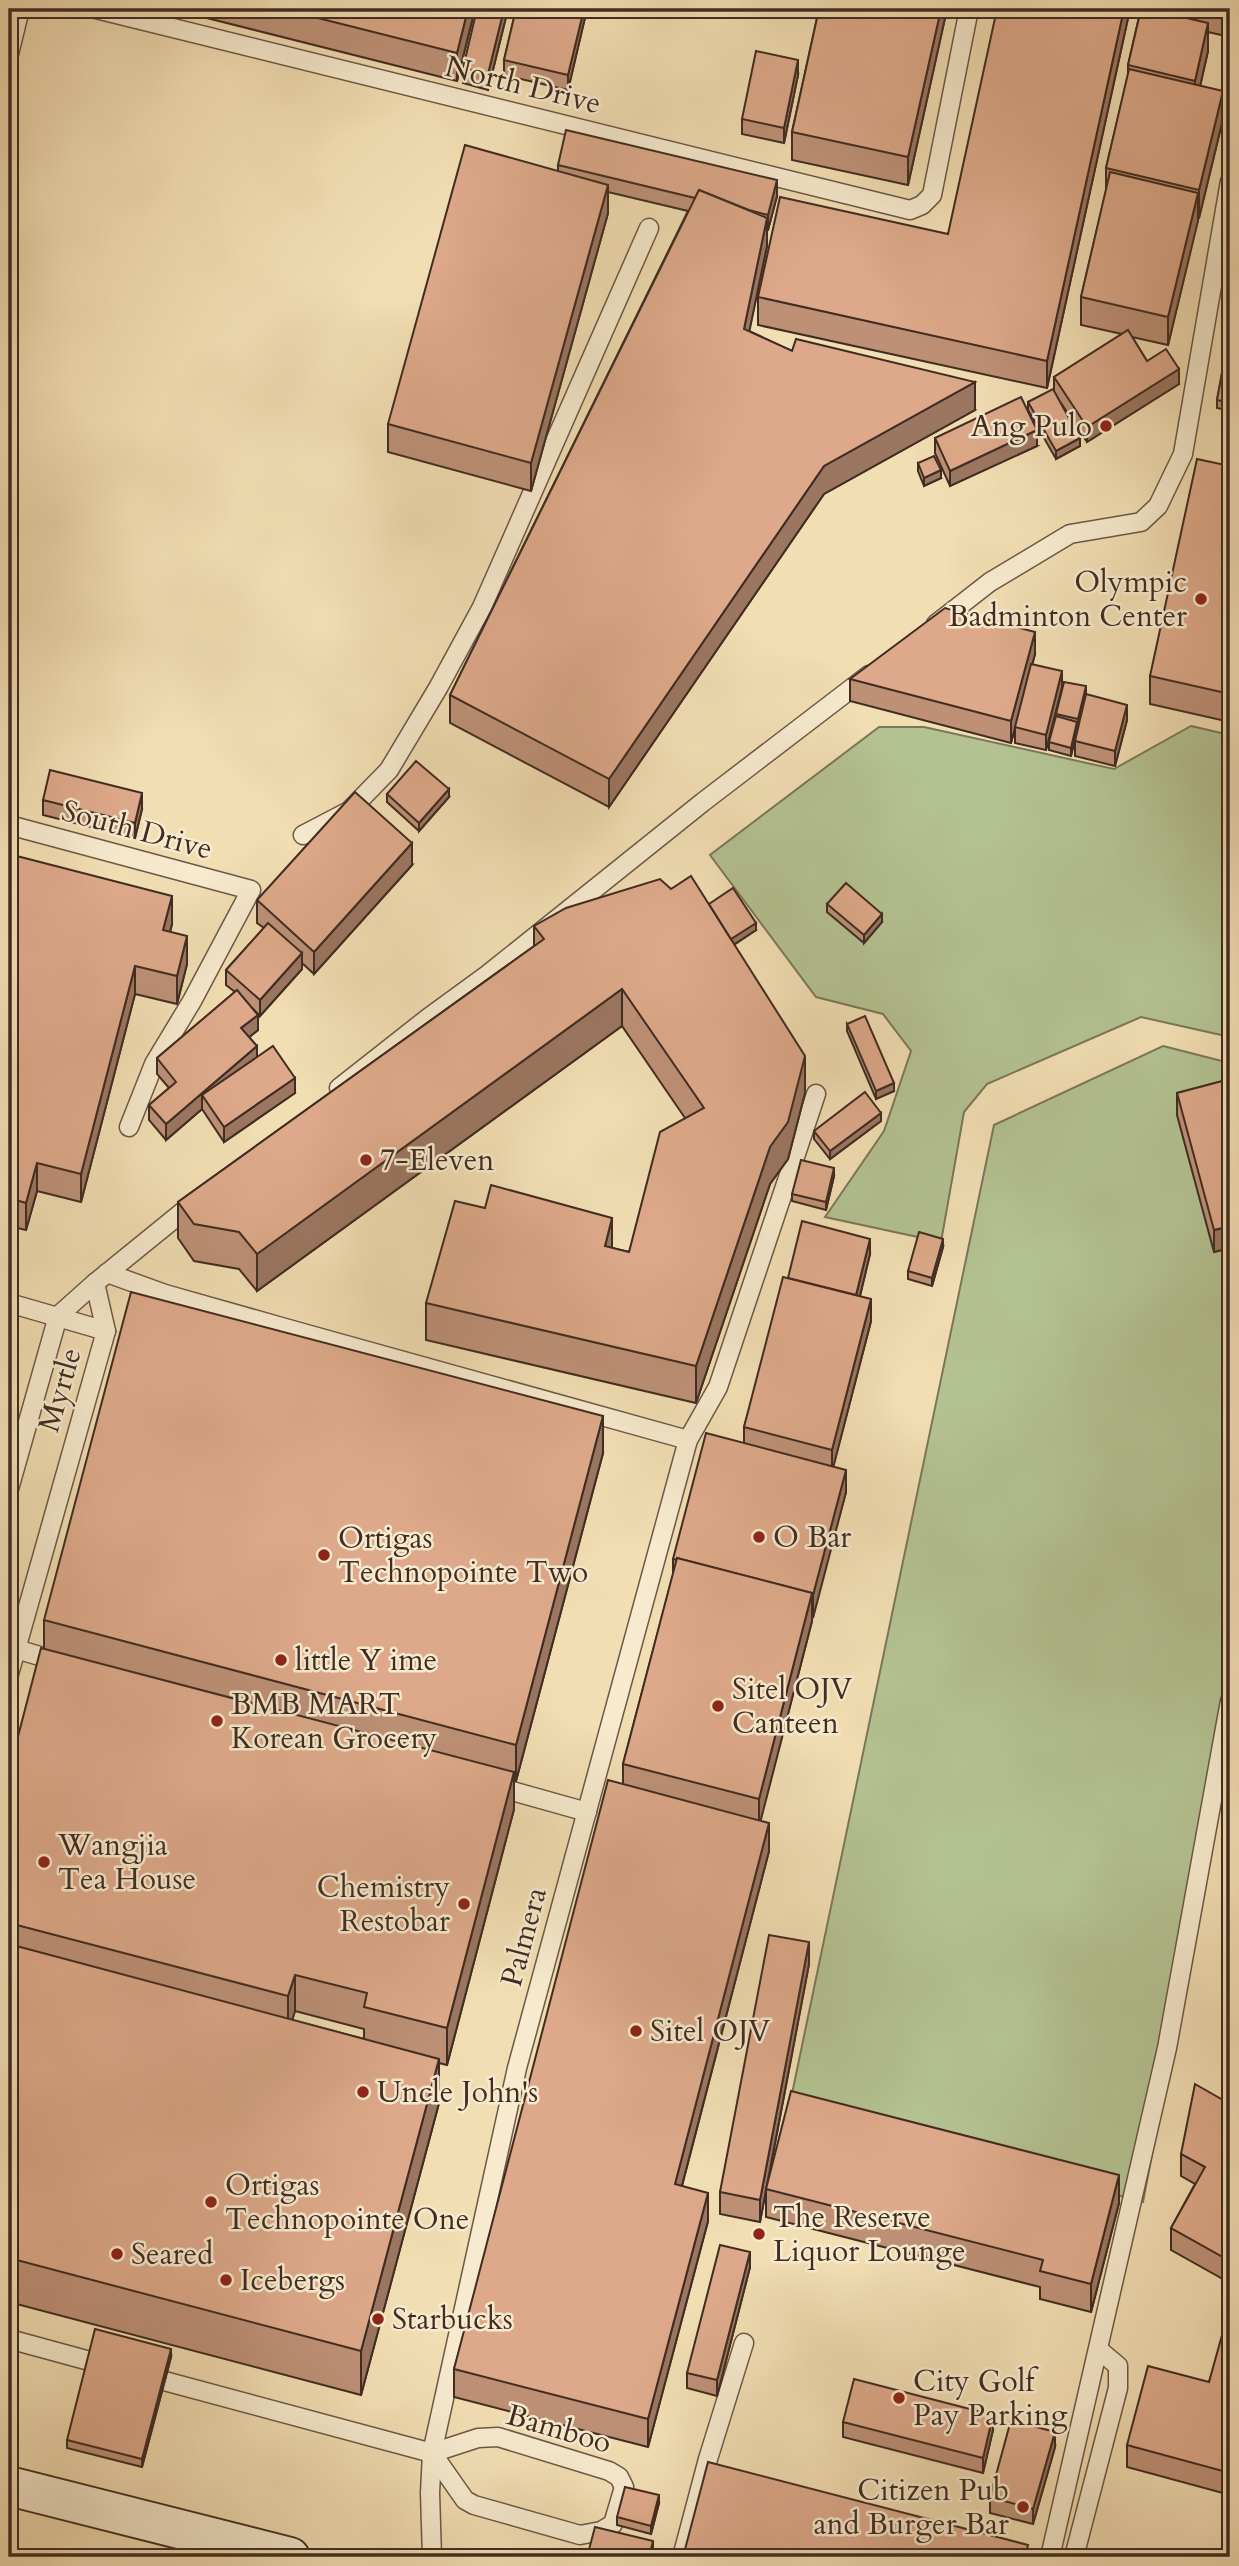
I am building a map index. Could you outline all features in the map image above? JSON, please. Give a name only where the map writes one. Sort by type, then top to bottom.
[{"type":"main road","points":[[9,2486],[290,2557]]},
{"type":"lane","points":[[9,54],[20,9]]},
{"type":"lane","name":"North Drive","points":[[96,9],[910,210],[922,205],[932,195],[969,9]]},
{"type":"lane","points":[[924,633],[990,582],[1070,534],[1141,522],[1158,506],[1183,454],[1230,181]]},
{"type":"lane","points":[[303,835],[349,811],[389,770],[438,688],[482,607],[649,228]]},
{"type":"lane","points":[[323,1100],[880,667]]},
{"type":"lane","name":"South Drive","points":[[9,825],[251,890],[192,1001],[154,1064],[130,1127]]},
{"type":"lane","name":"Palmera","points":[[432,2557],[432,2453],[517,2068],[688,1440],[718,1387],[816,1094]]},
{"type":"lane","points":[[58,1316],[215,1187]]},
{"type":"lane","points":[[101,1278],[688,1440]]},
{"type":"lane","name":"Myrtle","points":[[9,1674],[106,1331],[101,1278]]},
{"type":"lane","points":[[9,1303],[106,1331]]},
{"type":"lane","name":"Myrtle","points":[[9,1489],[58,1316]]},
{"type":"lane","points":[[16,1649],[82,1668]]},
{"type":"lane","points":[[1050,2557],[1167,2048],[1230,1701]]},
{"type":"lane","points":[[481,1782],[587,1812]]},
{"type":"lane","points":[[9,2339],[432,2453]]},
{"type":"lane","points":[[682,2557],[708,2459],[744,2343]]},
{"type":"lane","points":[[1074,2557],[1118,2388],[1118,2366],[1099,2350]]},
{"type":"lane","name":"Bamboo","points":[[498,2437],[609,2471],[619,2477],[624,2487],[613,2524],[601,2531],[580,2535],[474,2505],[465,2500],[432,2453],[478,2438],[498,2437]]},
{"type":"green space","points":[[1191,726],[1230,735],[1230,1037],[1141,1017],[987,1084],[964,1112],[941,1242],[825,1217],[884,1131],[911,1051],[883,1014],[816,997],[710,855],[879,727],[924,727],[1114,769]]},
{"type":"green space","points":[[1163,1046],[1230,1063],[1230,1742],[1143,2202],[789,2108],[994,1125]]},
{"type":"building","points":[[282,9],[468,9],[457,53]]},
{"type":"building","points":[[477,9],[504,9],[488,74],[463,68]]},
{"type":"building","points":[[516,9],[584,9],[568,75],[504,60]]},
{"type":"building","points":[[819,9],[941,9],[908,157],[792,132]]},
{"type":"building","points":[[997,9],[1124,9],[1047,361],[758,297],[780,197],[948,234]]},
{"type":"building","points":[[1141,9],[1208,23],[1195,81],[1128,65]]},
{"type":"building","points":[[756,51],[798,60],[784,128],[742,119]]},
{"type":"building","points":[[1129,69],[1223,91],[1199,190],[1106,168]]},
{"type":"building","points":[[566,130],[777,180],[768,215],[699,190],[695,198],[558,165]]},
{"type":"building","points":[[465,145],[608,185],[531,463],[388,424]]},
{"type":"building","points":[[1110,172],[1198,193],[1168,317],[1081,297]]},
{"type":"building","points":[[699,190],[767,218],[744,329],[792,351],[796,339],[975,382],[824,466],[609,779],[450,695]]},
{"type":"building","points":[[1128,330],[1147,361],[1166,349],[1179,369],[1087,427],[1054,377]]},
{"type":"building","points":[[1230,330],[1230,403],[1217,400]]},
{"type":"building","points":[[1053,389],[1080,438],[1056,451],[1028,402]]},
{"type":"building","points":[[1021,397],[1037,430],[950,471],[935,438]]},
{"type":"building","points":[[934,456],[941,470],[924,478],[918,463]]},
{"type":"building","name":"Olympic Badminton Center","points":[[1197,459],[1230,466],[1230,694],[1150,676]]},
{"type":"building","points":[[945,608],[1035,632],[1011,721],[850,679]]},
{"type":"building","points":[[1031,664],[1062,671],[1046,735],[1015,727]]},
{"type":"building","points":[[1064,682],[1086,686],[1078,719],[1056,714]]},
{"type":"building","points":[[1086,694],[1127,705],[1115,751],[1075,741]]},
{"type":"building","points":[[1056,716],[1077,722],[1071,748],[1049,742]]},
{"type":"building","points":[[416,761],[449,789],[419,823],[387,794]]},
{"type":"building","points":[[50,770],[142,793],[135,823],[43,800]]},
{"type":"building","points":[[355,792],[412,843],[314,952],[257,900]]},
{"type":"building","points":[[9,854],[172,896],[163,930],[187,936],[177,976],[135,966],[81,1174],[37,1163],[26,1203],[9,1198]]},
{"type":"building","points":[[691,876],[805,1056],[788,1122],[770,1147],[696,1366],[426,1303],[455,1201],[485,1208],[491,1185],[612,1218],[605,1246],[629,1252],[660,1132],[704,1108],[622,989],[257,1254],[239,1232],[194,1224],[178,1202],[544,939],[534,926],[566,908],[660,879],[671,889]]},
{"type":"building","points":[[846,883],[882,914],[864,935],[827,904]]},
{"type":"building","points":[[733,888],[756,923],[731,939],[709,904]]},
{"type":"building","points":[[268,923],[302,953],[260,1000],[226,970]]},
{"type":"building","points":[[237,990],[258,1015],[241,1028],[257,1046],[166,1124],[149,1105],[176,1082],[157,1058]]},
{"type":"building","points":[[865,1016],[894,1083],[876,1091],[847,1024]]},
{"type":"building","points":[[273,1046],[295,1078],[224,1127],[202,1095]]},
{"type":"building","points":[[1230,1079],[1230,1226],[1214,1230],[1177,1093]]},
{"type":"building","points":[[865,1092],[881,1113],[830,1151],[814,1131]]},
{"type":"building","points":[[801,1160],[834,1168],[826,1202],[792,1194]]},
{"type":"building","points":[[802,1221],[870,1239],[856,1295],[788,1278]]},
{"type":"building","points":[[919,1232],[943,1239],[932,1278],[908,1271]]},
{"type":"building","points":[[783,1277],[871,1299],[832,1450],[744,1427]]},
{"type":"building","name":"Ortigas Technopointe Two","points":[[131,1292],[603,1416],[516,1745],[44,1620]]},
{"type":"building","name":"O Bar","points":[[706,1433],[846,1470],[813,1595],[673,1559]]},
{"type":"building","name":"Sitel OJV Canteen","points":[[677,1558],[812,1593],[759,1799],[623,1764]]},
{"type":"building","points":[[41,1648],[514,1772],[447,2028],[364,2007],[367,1993],[295,1975],[288,1996],[9,1923],[9,1771]]},
{"type":"building","name":"Sitel OJV","points":[[608,1780],[769,1823],[675,2184],[708,2193],[648,2419],[454,2369]]},
{"type":"building","points":[[769,1935],[809,1942],[760,2200],[720,2192]]},
{"type":"building","name":"Ortigas Technopointe One","points":[[9,1944],[439,2059],[361,2351],[9,2258]]},
{"type":"building","points":[[1195,2084],[1230,2104],[1230,2261],[1171,2228],[1205,2167],[1181,2154]]},
{"type":"building","points":[[791,2091],[1119,2175],[1091,2284],[1040,2271],[1043,2260],[766,2189]]},
{"type":"building","points":[[720,2245],[750,2252],[717,2380],[687,2373]]},
{"type":"building","points":[[1227,2317],[1230,2318],[1230,2473],[1127,2445],[1148,2366],[1209,2382]]},
{"type":"building","points":[[95,2329],[171,2349],[142,2459],[67,2440]]},
{"type":"building","points":[[854,2379],[993,2415],[983,2458],[843,2422]]},
{"type":"building","points":[[1011,2420],[1055,2432],[1033,2509],[990,2497]]},
{"type":"building","points":[[708,2462],[1028,2545],[1025,2557],[683,2557]]},
{"type":"building","points":[[625,2487],[659,2495],[651,2526],[617,2517]]},
{"type":"building","points":[[595,2527],[653,2541],[649,2557],[587,2557]]},
{"type":"place","name":"Ang Pulo","points":[[1106,426]]},
{"type":"place","name":"Olympic Badminton Center","points":[[1201,599]]},
{"type":"place","name":"7-Eleven","points":[[366,1160]]},
{"type":"place","name":"O Bar","points":[[759,1537]]},
{"type":"place","name":"Ortigas Technopointe Two","points":[[324,1555]]},
{"type":"place","name":"little Y ime","points":[[281,1660]]},
{"type":"place","name":"Sitel OJV Canteen","points":[[718,1706]]},
{"type":"place","name":"BMB MART Korean Grocery","points":[[217,1721]]},
{"type":"place","name":"Wangjia Tea House","points":[[44,1862]]},
{"type":"place","name":"Chemistry Restobar","points":[[464,1904]]},
{"type":"place","name":"Sitel OJV","points":[[636,2031]]},
{"type":"place","name":"Uncle John's","points":[[363,2092]]},
{"type":"place","name":"Ortigas Technopointe One","points":[[211,2202]]},
{"type":"place","name":"The Reserve Liquor Lounge","points":[[759,2234]]},
{"type":"place","name":"Seared","points":[[117,2254]]},
{"type":"place","name":"Icebergs","points":[[226,2280]]},
{"type":"place","name":"Starbucks","points":[[378,2319]]},
{"type":"place","name":"City Golf Pay Parking","points":[[899,2398]]},
{"type":"place","name":"Citizen Pub and Burger Bar","points":[[1023,2507]]}]
